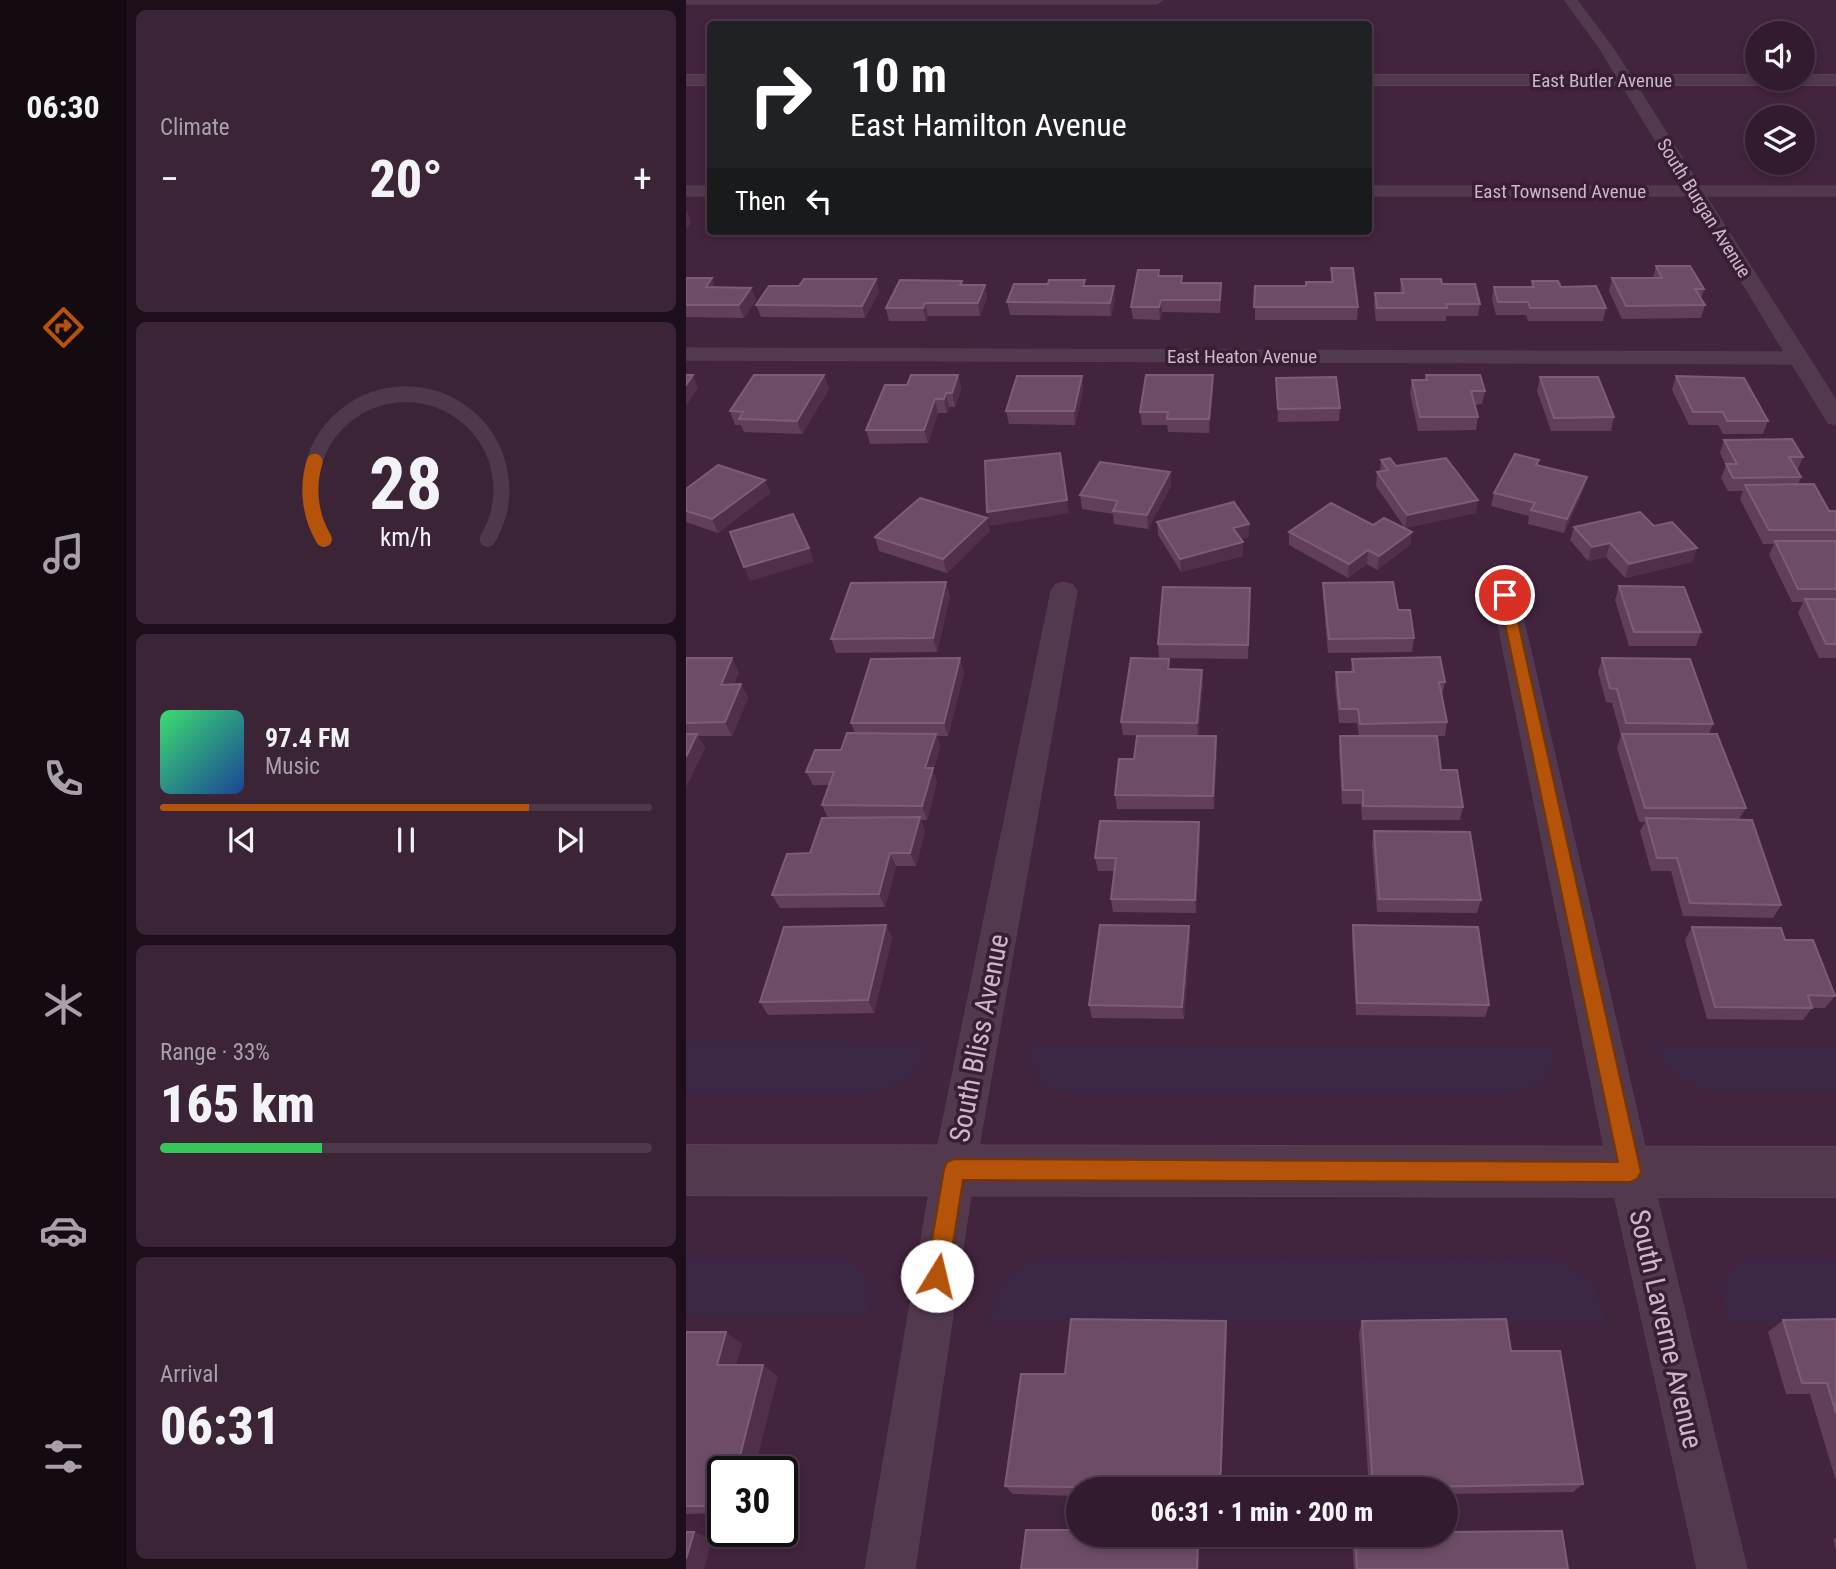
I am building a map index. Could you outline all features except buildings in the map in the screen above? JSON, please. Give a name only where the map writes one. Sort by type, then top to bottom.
[{"type":"street","points":[[686,0],[1157,0]]},
{"type":"street","name":"South Burgan Avenue","points":[[1570,0],[1606,48],[1623,80],[1836,418]]},
{"type":"street","points":[[686,80],[707,80]]},
{"type":"street","name":"East Butler Avenue","points":[[1372,80],[1836,80]]},
{"type":"street","points":[[686,191],[707,191]]},
{"type":"street","name":"East Townsend Avenue","points":[[1372,191],[1836,191]]},
{"type":"street","name":"East Heaton Avenue","points":[[686,354],[1798,358]]},
{"type":"street","name":"South Bliss Avenue","points":[[890,1569],[954,1169],[1064,591]]},
{"type":"street","name":"South Laverne Avenue","points":[[1505,595],[1630,1172],[1722,1569]]},
{"type":"street","points":[[686,1170],[1836,1172]]},
{"type":"shaded area","points":[[686,1041],[928,1042],[911,1077],[897,1086],[876,1093],[686,1093]]},
{"type":"shaded area","points":[[1029,1043],[1551,1045],[1553,1063],[1541,1085],[1518,1093],[1064,1093],[1046,1086],[1036,1076],[1031,1063]]},
{"type":"shaded area","points":[[1653,1045],[1836,1046],[1836,1092],[1707,1092],[1683,1081],[1664,1064]]},
{"type":"shaded area","points":[[686,1257],[844,1257],[871,1278],[870,1316],[686,1317]]},
{"type":"shaded area","points":[[1032,1258],[1559,1259],[1593,1280],[1608,1325],[987,1325],[1002,1283]]},
{"type":"shaded area","points":[[1742,1258],[1836,1259],[1836,1324],[1727,1324],[1721,1283]]},
{"type":"route","points":[[937,1276],[954,1169],[1630,1172],[1505,595]]}]
